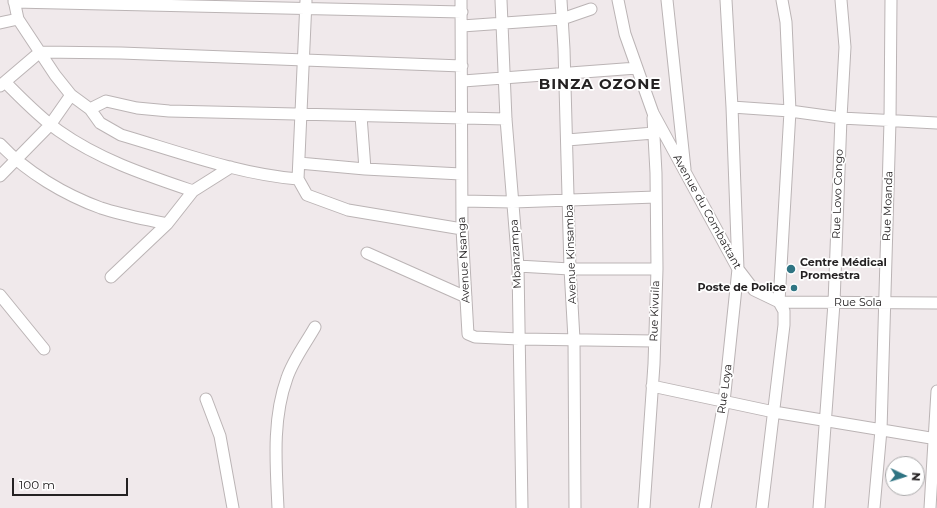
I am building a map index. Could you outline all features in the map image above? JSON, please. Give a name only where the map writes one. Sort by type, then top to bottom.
[{"type":"street","name":"Avenue Nsanga","points":[[461,0],[463,81],[461,174],[462,229],[468,331],[471,336],[519,339],[654,341]]},
{"type":"street","name":"Mbanzampa","points":[[501,0],[506,120],[518,266],[522,508]]},
{"type":"street","name":"Avenue Kinsamba","points":[[561,0],[565,74],[570,269],[574,339],[575,508]]},
{"type":"street","name":"Avenue du Combattant","points":[[618,0],[625,34],[653,113],[685,176],[738,270],[754,290],[779,302]]},
{"type":"street","points":[[667,0],[685,176]]},
{"type":"street","name":"Rue Loya","points":[[704,508],[724,402],[738,270],[732,107],[726,0]]},
{"type":"street","points":[[762,508],[784,325],[784,311],[779,302],[790,111],[786,22],[782,0]]},
{"type":"street","name":"Rue Lovo Congo","points":[[819,508],[827,420],[834,303],[845,47],[841,0]]},
{"type":"street","name":"Rue Moanda","points":[[874,508],[881,430],[890,121],[891,0]]},
{"type":"street","points":[[298,178],[269,176],[231,167],[121,135],[100,123],[90,109],[71,95],[40,52],[18,19],[14,1],[306,4],[462,12]]},
{"type":"street","points":[[306,4],[305,59],[298,178],[307,195],[348,210],[462,229]]},
{"type":"street","points":[[462,26],[562,19],[592,9]]},
{"type":"street","points":[[0,23],[18,19]]},
{"type":"street","points":[[193,191],[123,167],[100,156],[50,125],[2,84],[40,52],[305,59],[462,66]]},
{"type":"street","points":[[463,81],[637,68]]},
{"type":"street","points":[[0,176],[50,125],[71,95]]},
{"type":"street","points":[[90,109],[106,101],[137,108],[169,111],[506,120]]},
{"type":"street","points":[[732,107],[790,111],[841,118],[937,123]]},
{"type":"street","name":"Rue Kivuila","points":[[644,508],[652,386],[657,269],[653,113]]},
{"type":"street","points":[[361,116],[365,169]]},
{"type":"street","points":[[567,140],[654,133]]},
{"type":"street","points":[[0,144],[17,160],[69,193],[102,208],[167,224]]},
{"type":"street","points":[[299,163],[365,169],[461,174]]},
{"type":"street","points":[[111,277],[167,224],[193,191],[231,167]]},
{"type":"street","points":[[462,201],[513,202],[656,197]]},
{"type":"street","points":[[367,253],[466,297]]},
{"type":"street","points":[[518,266],[570,269],[657,269]]},
{"type":"street","points":[[0,296],[44,349]]},
{"type":"street","name":"Rue Sola","points":[[779,302],[937,303]]},
{"type":"street","points":[[278,508],[276,470],[277,424],[280,399],[287,376],[315,327]]},
{"type":"street","points":[[652,386],[774,412],[936,439]]},
{"type":"street","points":[[930,508],[936,439],[937,391]]},
{"type":"street","points":[[206,399],[220,436],[233,508]]},
{"type":"place","name":"Centre Médical Promestra","points":[[791,269]]},
{"type":"place","name":"Poste de Police","points":[[794,288]]},
{"type":"district","name":"BINZA OZONE","points":[[600,85]]}]
